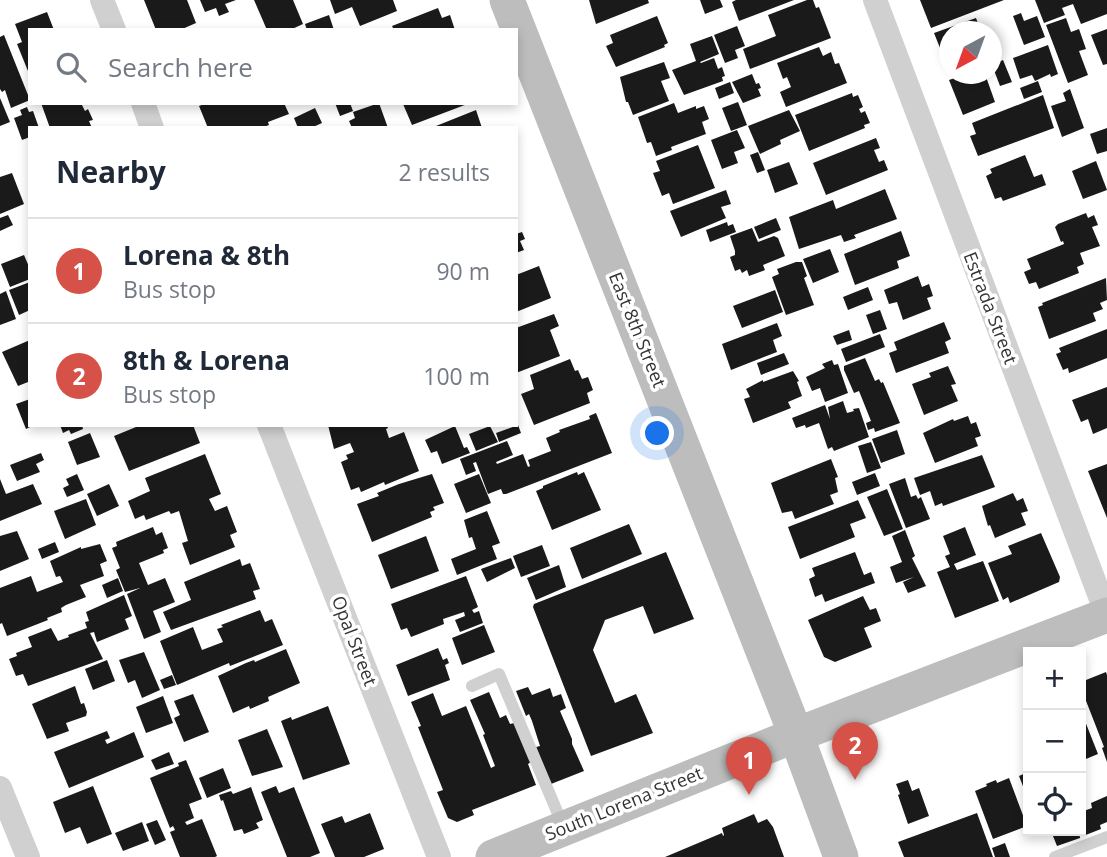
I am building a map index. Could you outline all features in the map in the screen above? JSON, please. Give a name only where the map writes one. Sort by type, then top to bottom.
[{"type":"main road","name":"East 8th Street","points":[[507,0],[842,857]]},
{"type":"main road","name":"South Lorena Street","points":[[493,857],[796,735],[1107,615]]},
{"type":"street","points":[[102,0],[113,28]]},
{"type":"street","name":"Estrada Street","points":[[875,0],[1107,615]]},
{"type":"street","points":[[144,105],[151,126]]},
{"type":"street","name":"Opal Street","points":[[270,427],[439,857]]},
{"type":"street","points":[[0,788],[28,857]]},
{"type":"lane","points":[[472,686],[499,674],[564,828]]},
{"type":"lane","points":[[1062,856],[1107,837]]},
{"type":"building","points":[[144,0],[187,0],[196,23],[185,28],[155,28]]},
{"type":"building","points":[[200,0],[236,0],[225,4],[229,12],[219,16],[216,8],[205,12]]},
{"type":"building","points":[[254,0],[293,0],[303,24],[294,28],[266,28]]},
{"type":"building","points":[[330,0],[393,0],[397,11],[360,26],[352,7],[335,14]]},
{"type":"building","points":[[589,0],[648,0],[649,3],[596,24]]},
{"type":"building","points":[[700,0],[720,0],[723,7],[705,14]]},
{"type":"building","points":[[794,0],[739,21],[732,2]]},
{"type":"building","points":[[813,0],[816,8],[819,7],[831,38],[750,69],[743,49],[776,36],[768,15]]},
{"type":"building","points":[[920,0],[1004,0],[949,21],[939,21],[939,25],[931,28]]},
{"type":"building","points":[[1035,0],[1107,0],[1107,14],[1081,24],[1073,4],[1062,8],[1065,15],[1044,23]]},
{"type":"building","points":[[438,8],[442,18],[450,15],[454,28],[393,28],[392,26]]},
{"type":"building","points":[[47,12],[53,28],[28,28],[28,71],[17,44],[22,42],[15,24]]},
{"type":"building","points":[[1021,13],[1024,21],[1037,16],[1045,37],[1024,45],[1013,16]]},
{"type":"building","points":[[329,15],[333,28],[306,28],[305,24]]},
{"type":"building","points":[[657,16],[668,43],[665,47],[616,67],[606,46],[613,43],[610,35]]},
{"type":"building","points":[[1066,18],[1071,32],[1079,29],[1086,49],[1079,51],[1088,75],[1068,83],[1046,25]]},
{"type":"building","points":[[737,26],[745,46],[735,50],[738,58],[725,63],[714,35]]},
{"type":"building","points":[[1107,29],[1107,64],[1103,65],[1091,35]]},
{"type":"building","points":[[939,31],[939,46],[934,33]]},
{"type":"building","points":[[4,35],[28,95],[28,101],[11,108],[5,90],[2,92],[0,89],[0,37]]},
{"type":"building","points":[[712,36],[719,54],[700,62],[714,58],[718,69],[722,67],[725,76],[722,77],[723,81],[684,95],[672,70],[696,61],[690,44]]},
{"type":"building","points":[[1048,45],[1058,74],[1051,77],[1050,74],[1035,81],[1032,75],[1020,79],[1013,58]]},
{"type":"building","points":[[819,47],[823,56],[831,52],[847,83],[786,107],[780,92],[791,87],[787,77],[783,79],[777,63]]},
{"type":"building","points":[[1002,60],[1012,82],[1000,86],[1002,84]]},
{"type":"building","points":[[664,62],[670,78],[661,81],[669,101],[633,115],[626,102],[620,77]]},
{"type":"building","points":[[752,74],[756,84],[759,83],[761,96],[743,103],[732,82]]},
{"type":"building","points":[[1038,81],[1042,92],[1024,99],[1020,88]]},
{"type":"building","points":[[730,82],[734,93],[719,99],[715,88]]},
{"type":"building","points":[[951,84],[989,84],[995,102],[963,115]]},
{"type":"building","points":[[1070,89],[1084,128],[1062,137],[1051,106],[1066,101],[1063,93]]},
{"type":"building","points":[[852,93],[853,97],[858,95],[863,107],[859,109],[861,113],[865,111],[870,123],[864,125],[865,128],[809,151],[795,115]]},
{"type":"building","points":[[1043,95],[1054,128],[978,156],[970,136],[976,134],[972,123]]},
{"type":"building","points":[[0,98],[10,122],[0,126]]},
{"type":"building","points":[[738,102],[747,125],[731,131],[722,108]]},
{"type":"building","points":[[674,103],[678,113],[704,106],[709,119],[702,122],[706,134],[671,147],[672,150],[656,156],[651,142],[647,143],[638,117]]},
{"type":"building","points":[[42,105],[82,105],[85,111],[88,109],[93,120],[89,121],[91,126],[49,126]]},
{"type":"building","points":[[285,105],[289,114],[268,122],[266,126],[207,126],[199,106]]},
{"type":"building","points":[[336,105],[351,105],[353,111],[340,116]]},
{"type":"building","points":[[380,105],[387,126],[351,126],[349,121],[355,118],[353,112]]},
{"type":"building","points":[[403,105],[465,105],[412,125]]},
{"type":"building","points":[[27,107],[29,112],[33,111],[38,126],[28,126],[28,138],[22,140],[14,118],[22,115],[20,110]]},
{"type":"building","points":[[315,108],[322,123],[315,126],[297,126],[294,118]]},
{"type":"building","points":[[476,110],[481,126],[436,126]]},
{"type":"building","points":[[789,110],[800,131],[780,140],[781,144],[760,154],[748,126]]},
{"type":"building","points":[[1107,128],[1107,151],[1097,154],[1090,134]]},
{"type":"building","points":[[737,130],[745,148],[734,152],[738,163],[722,169],[711,140]]},
{"type":"building","points":[[876,138],[880,148],[874,150],[879,162],[884,160],[888,170],[826,195],[813,163]]},
{"type":"building","points":[[698,145],[715,188],[673,204],[669,193],[662,196],[653,173],[660,171],[656,161]]},
{"type":"building","points":[[758,152],[765,170],[757,173],[750,155]]},
{"type":"building","points":[[1025,155],[1034,177],[1042,174],[1046,185],[1003,201],[1001,197],[995,199],[986,176],[992,173],[990,169]]},
{"type":"building","points":[[1096,161],[1107,190],[1083,199],[1072,171]]},
{"type":"building","points":[[789,162],[798,184],[775,193],[767,170]]},
{"type":"building","points":[[12,173],[24,204],[0,214],[0,177]]},
{"type":"building","points":[[885,189],[897,219],[854,235],[856,238],[844,242],[841,235],[799,249],[789,217],[833,200],[836,209]]},
{"type":"building","points":[[726,190],[731,204],[721,207],[726,218],[681,237],[670,211]]},
{"type":"building","points":[[1086,213],[1088,218],[1094,215],[1098,225],[1092,227],[1100,246],[1080,253],[1084,264],[1077,267],[1079,273],[1039,289],[1036,282],[1029,284],[1024,272],[1031,269],[1027,259],[1064,244],[1055,227]]},
{"type":"building","points":[[8,215],[13,225],[0,231],[0,218]]},
{"type":"building","points":[[776,218],[781,230],[759,239],[754,227]]},
{"type":"building","points":[[727,222],[728,226],[733,224],[736,232],[710,242],[706,230]]},
{"type":"building","points":[[752,228],[758,242],[774,236],[778,238],[785,256],[763,265],[765,270],[749,276],[747,270],[742,273],[740,269],[735,271],[730,257],[735,255],[735,251],[730,236]]},
{"type":"building","points":[[901,231],[910,256],[897,261],[899,268],[855,285],[844,254]]},
{"type":"building","points":[[522,232],[525,239],[520,241],[524,250],[518,252],[518,233]]},
{"type":"building","points":[[830,249],[839,272],[813,283],[803,259]]},
{"type":"building","points":[[24,255],[28,264],[28,280],[10,287],[1,264]]},
{"type":"building","points":[[802,262],[807,276],[804,278],[814,305],[786,315],[772,277],[779,274],[777,269]]},
{"type":"building","points":[[539,266],[551,298],[518,311],[518,274]]},
{"type":"building","points":[[918,276],[922,287],[929,284],[933,296],[927,298],[931,309],[903,320],[897,302],[889,304],[884,290]]},
{"type":"building","points":[[1106,278],[1107,300],[1100,303],[1103,309],[1093,313],[1096,321],[1049,339],[1038,307],[1043,305],[1042,303]]},
{"type":"building","points":[[28,283],[28,311],[19,315],[9,290]]},
{"type":"building","points":[[868,287],[873,300],[848,310],[843,297]]},
{"type":"building","points":[[775,290],[783,312],[742,328],[733,306]]},
{"type":"building","points":[[6,291],[16,319],[0,325],[0,294]]},
{"type":"building","points":[[880,310],[887,329],[873,334],[866,315]]},
{"type":"building","points":[[554,314],[559,326],[550,330],[560,356],[518,372],[518,327]]},
{"type":"building","points":[[944,322],[951,339],[945,342],[949,353],[896,373],[889,353],[897,350],[894,342]]},
{"type":"building","points":[[777,323],[782,336],[773,340],[777,352],[731,370],[722,344]]},
{"type":"building","points":[[1107,329],[1107,358],[1069,373],[1068,368],[1063,370],[1056,354],[1061,352],[1059,348]]},
{"type":"building","points":[[849,330],[852,340],[837,345],[833,336]]},
{"type":"building","points":[[880,334],[885,347],[846,362],[841,349]]},
{"type":"building","points":[[28,341],[28,382],[18,386],[2,352]]},
{"type":"building","points":[[784,353],[789,364],[761,375],[757,363]]},
{"type":"building","points":[[865,358],[875,381],[879,379],[883,382],[900,423],[875,432],[874,428],[868,430],[866,423],[871,421],[859,391],[854,393],[844,370],[844,366]]},
{"type":"building","points":[[570,359],[582,379],[588,377],[593,390],[587,393],[590,403],[534,425],[521,394],[534,389],[530,375]]},
{"type":"building","points":[[832,360],[834,365],[838,364],[848,393],[825,402],[820,388],[812,391],[806,377],[825,368],[822,364]]},
{"type":"building","points":[[948,366],[956,384],[951,385],[958,401],[924,415],[912,384],[931,377],[929,373]]},
{"type":"building","points":[[793,371],[799,381],[797,382],[802,396],[788,402],[791,408],[753,423],[744,399],[750,397],[746,389],[763,380]]},
{"type":"building","points":[[1107,387],[1107,428],[1093,434],[1088,419],[1081,422],[1072,400]]},
{"type":"building","points":[[28,400],[30,427],[26,429],[16,404]]},
{"type":"building","points":[[843,401],[847,413],[859,408],[869,437],[834,451],[832,447],[828,449],[819,423],[806,428],[805,425],[796,428],[792,418],[825,405],[830,419],[828,407]]},
{"type":"building","points":[[596,413],[612,453],[506,494],[503,494],[501,489],[488,494],[476,462],[473,463],[476,471],[466,475],[460,459],[507,441],[513,455],[496,462],[497,464],[523,454],[528,467],[528,460],[551,451],[546,438],[560,432],[559,430],[590,419],[589,416]]},
{"type":"building","points":[[968,416],[971,424],[976,422],[981,436],[975,438],[978,446],[935,463],[923,433],[953,419],[954,421]]},
{"type":"building","points":[[518,425],[521,433],[499,442],[496,433]]},
{"type":"building","points":[[61,427],[82,427],[71,434],[69,430],[63,433]]},
{"type":"building","points":[[136,427],[194,427],[200,443],[129,471],[114,436]]},
{"type":"building","points":[[328,427],[388,427],[389,438],[404,432],[419,471],[361,492],[359,487],[351,490],[341,462],[348,459],[346,455],[354,452],[350,443],[334,449]]},
{"type":"building","points":[[455,427],[464,448],[467,447],[470,453],[442,464],[437,451],[431,453],[425,440]]},
{"type":"building","points":[[490,427],[498,442],[476,451],[469,434]]},
{"type":"building","points":[[897,430],[905,454],[881,463],[872,439]]},
{"type":"building","points":[[90,433],[100,457],[77,465],[68,442]]},
{"type":"building","points":[[871,442],[881,468],[867,473],[858,446]]},
{"type":"building","points":[[41,453],[44,460],[36,464],[40,472],[17,481],[10,465]]},
{"type":"building","points":[[205,454],[221,494],[209,499],[215,511],[227,506],[237,532],[230,535],[235,547],[190,565],[182,543],[188,541],[179,511],[171,514],[169,511],[146,520],[144,515],[135,519],[128,501],[150,491],[145,478]]},
{"type":"building","points":[[982,455],[995,487],[943,506],[942,503],[935,506],[930,491],[920,495],[914,478]]},
{"type":"building","points":[[831,459],[838,477],[835,478],[838,492],[830,495],[834,504],[795,519],[792,511],[782,513],[771,483]]},
{"type":"building","points":[[1107,464],[1107,518],[1088,471]]},
{"type":"building","points":[[577,472],[578,475],[584,472],[601,510],[552,530],[536,491]]},
{"type":"building","points":[[875,473],[880,486],[857,495],[852,482]]},
{"type":"building","points":[[77,474],[84,490],[67,497],[63,488],[69,485],[66,479]]},
{"type":"building","points":[[432,474],[444,503],[433,507],[435,510],[430,512],[432,517],[372,542],[357,504],[379,496],[377,493],[399,484]]},
{"type":"building","points":[[479,474],[491,503],[466,513],[454,484]]},
{"type":"building","points":[[905,478],[911,497],[921,497],[930,519],[906,528],[889,484]]},
{"type":"building","points":[[0,479],[6,494],[33,484],[42,504],[0,521]]},
{"type":"building","points":[[109,484],[119,506],[97,516],[87,494]]},
{"type":"building","points":[[887,489],[903,529],[884,536],[867,497]]},
{"type":"building","points":[[1013,493],[1017,501],[1023,498],[1028,511],[1021,513],[1026,525],[995,538],[982,506]]},
{"type":"building","points":[[86,499],[96,525],[65,539],[54,511]]},
{"type":"building","points":[[858,500],[866,518],[850,524],[855,537],[800,559],[788,527]]},
{"type":"building","points":[[487,511],[500,543],[492,546],[497,559],[457,575],[451,559],[476,549],[472,537],[469,538],[464,520]]},
{"type":"building","points":[[629,524],[642,554],[582,579],[570,548]]},
{"type":"building","points":[[153,527],[156,535],[162,532],[168,548],[163,550],[164,553],[139,563],[148,585],[165,578],[175,602],[153,611],[161,632],[144,639],[127,594],[140,588],[125,592],[116,570],[120,568],[112,548],[117,546],[116,542]]},
{"type":"building","points":[[965,527],[976,555],[954,564],[957,570],[983,561],[999,601],[955,618],[937,572],[950,567],[945,556],[950,554],[943,536]]},
{"type":"building","points":[[905,530],[915,556],[912,558],[926,586],[908,593],[903,582],[914,577],[896,583],[890,567],[902,562],[892,536]]},
{"type":"building","points":[[17,531],[29,559],[0,571],[0,536]]},
{"type":"building","points":[[1041,533],[1060,577],[1059,582],[1010,603],[1008,597],[1003,600],[988,563],[1012,554],[1008,546]]},
{"type":"building","points":[[426,536],[439,571],[391,589],[378,555]]},
{"type":"building","points":[[55,542],[59,552],[42,559],[38,549]]},
{"type":"building","points":[[100,544],[107,561],[100,564],[104,576],[80,585],[86,597],[61,608],[62,612],[47,618],[48,620],[7,636],[2,623],[0,624],[0,588],[31,576],[37,592],[63,582],[60,576],[56,577],[50,561],[81,547]]},
{"type":"building","points":[[542,545],[550,566],[521,577],[513,556]]},
{"type":"building","points":[[666,552],[694,619],[654,634],[643,606],[605,620],[593,650],[615,703],[636,694],[653,733],[591,756],[534,604]]},
{"type":"building","points":[[855,552],[864,575],[871,572],[875,583],[825,602],[822,594],[815,597],[809,579],[815,576],[812,568]]},
{"type":"building","points":[[511,558],[515,568],[487,582],[481,569]]},
{"type":"building","points":[[240,559],[242,566],[250,563],[260,589],[253,591],[256,599],[171,630],[163,612],[191,600],[184,582]]},
{"type":"building","points":[[559,565],[566,587],[536,600],[527,578]]},
{"type":"building","points":[[466,576],[478,607],[472,610],[474,613],[479,611],[483,623],[460,632],[455,620],[465,616],[464,612],[443,619],[444,624],[411,637],[407,628],[401,630],[391,604]]},
{"type":"building","points":[[118,578],[123,591],[107,598],[102,585]]},
{"type":"building","points":[[124,595],[132,616],[125,619],[129,629],[97,642],[94,632],[90,633],[103,659],[28,686],[23,674],[16,676],[9,659],[32,647],[28,637],[51,628],[58,641],[69,637],[68,635],[87,628],[85,622],[89,621],[86,612]]},
{"type":"building","points":[[863,596],[870,610],[876,608],[881,621],[864,628],[872,647],[835,662],[824,657],[808,620]]},
{"type":"building","points":[[260,610],[265,622],[272,619],[283,645],[230,666],[229,663],[177,685],[160,641],[193,627],[202,650],[223,642],[217,629],[223,627],[221,625]]},
{"type":"building","points":[[484,625],[495,652],[462,665],[452,638]]},
{"type":"building","points":[[438,648],[443,660],[447,658],[449,663],[445,665],[450,680],[408,696],[396,665]]},
{"type":"building","points":[[286,649],[300,683],[268,697],[269,701],[233,713],[218,676]]},
{"type":"building","points":[[144,652],[160,690],[142,698],[135,680],[128,683],[119,660]]},
{"type":"building","points":[[107,660],[115,681],[93,690],[85,669]]},
{"type":"building","points":[[1106,672],[1107,675],[1107,762],[1086,701],[1086,680]]},
{"type":"building","points":[[172,675],[176,685],[164,689],[160,680]]},
{"type":"building","points":[[75,686],[81,704],[84,703],[86,716],[66,723],[69,731],[47,739],[32,704]]},
{"type":"building","points":[[528,687],[532,695],[550,688],[553,697],[561,694],[566,708],[560,711],[584,771],[551,784],[536,747],[540,746],[532,721],[529,714],[526,716],[516,691]]},
{"type":"building","points":[[489,692],[500,718],[506,715],[510,724],[514,723],[531,762],[528,764],[536,785],[472,810],[474,815],[457,822],[448,818],[437,792],[443,790],[411,702],[433,693],[442,716],[466,706],[491,768],[495,766],[470,700]]},
{"type":"building","points":[[193,694],[209,732],[184,742],[174,718],[180,715],[174,701]]},
{"type":"building","points":[[163,696],[173,723],[146,733],[136,707]]},
{"type":"building","points":[[328,706],[350,764],[303,780],[281,721],[291,717],[292,720]]},
{"type":"building","points":[[1086,724],[1098,754],[1086,759]]},
{"type":"building","points":[[267,729],[283,767],[252,776],[238,740]]},
{"type":"building","points":[[107,731],[110,738],[105,740],[107,744],[134,732],[144,757],[69,788],[54,752]]},
{"type":"building","points":[[169,752],[174,764],[156,770],[151,760]]},
{"type":"building","points":[[186,760],[202,799],[189,804],[194,818],[185,822],[187,825],[202,819],[217,856],[215,857],[180,857],[170,832],[175,830],[173,826],[170,828],[150,778],[179,766],[178,763]]},
{"type":"building","points":[[223,768],[231,788],[207,798],[199,778]]},
{"type":"building","points":[[1009,778],[1023,815],[1023,828],[993,839],[975,791],[996,780],[997,783]]},
{"type":"building","points":[[908,780],[912,791],[919,788],[929,816],[908,824],[896,784]]},
{"type":"building","points":[[93,786],[112,834],[87,844],[80,827],[65,833],[53,802]]},
{"type":"building","points":[[276,786],[279,793],[294,787],[320,853],[310,857],[287,857],[261,792]]},
{"type":"building","points":[[251,787],[263,820],[256,823],[259,828],[244,834],[242,829],[234,831],[219,795],[231,791],[233,794]]},
{"type":"building","points":[[1107,796],[1107,822],[1100,825],[1101,829],[1086,835],[1086,810],[1092,808],[1091,803]]},
{"type":"building","points":[[370,813],[384,849],[364,857],[335,857],[321,824],[342,816],[345,823]]},
{"type":"building","points":[[977,813],[993,857],[904,857],[898,842]]},
{"type":"building","points":[[754,814],[758,823],[767,819],[773,827],[784,857],[665,857],[722,833],[723,836],[722,828]]},
{"type":"building","points":[[157,820],[166,840],[155,845],[146,824]]},
{"type":"building","points":[[142,822],[149,841],[123,851],[115,833]]},
{"type":"building","points":[[1053,836],[1080,836],[1080,838],[1057,846]]},
{"type":"building","points":[[1005,843],[1010,857],[995,857],[992,848]]},
{"type":"place","name":"8th & Lorena","points":[[855,780]]},
{"type":"place","name":"Lorena & 8th","points":[[749,795]]}]
